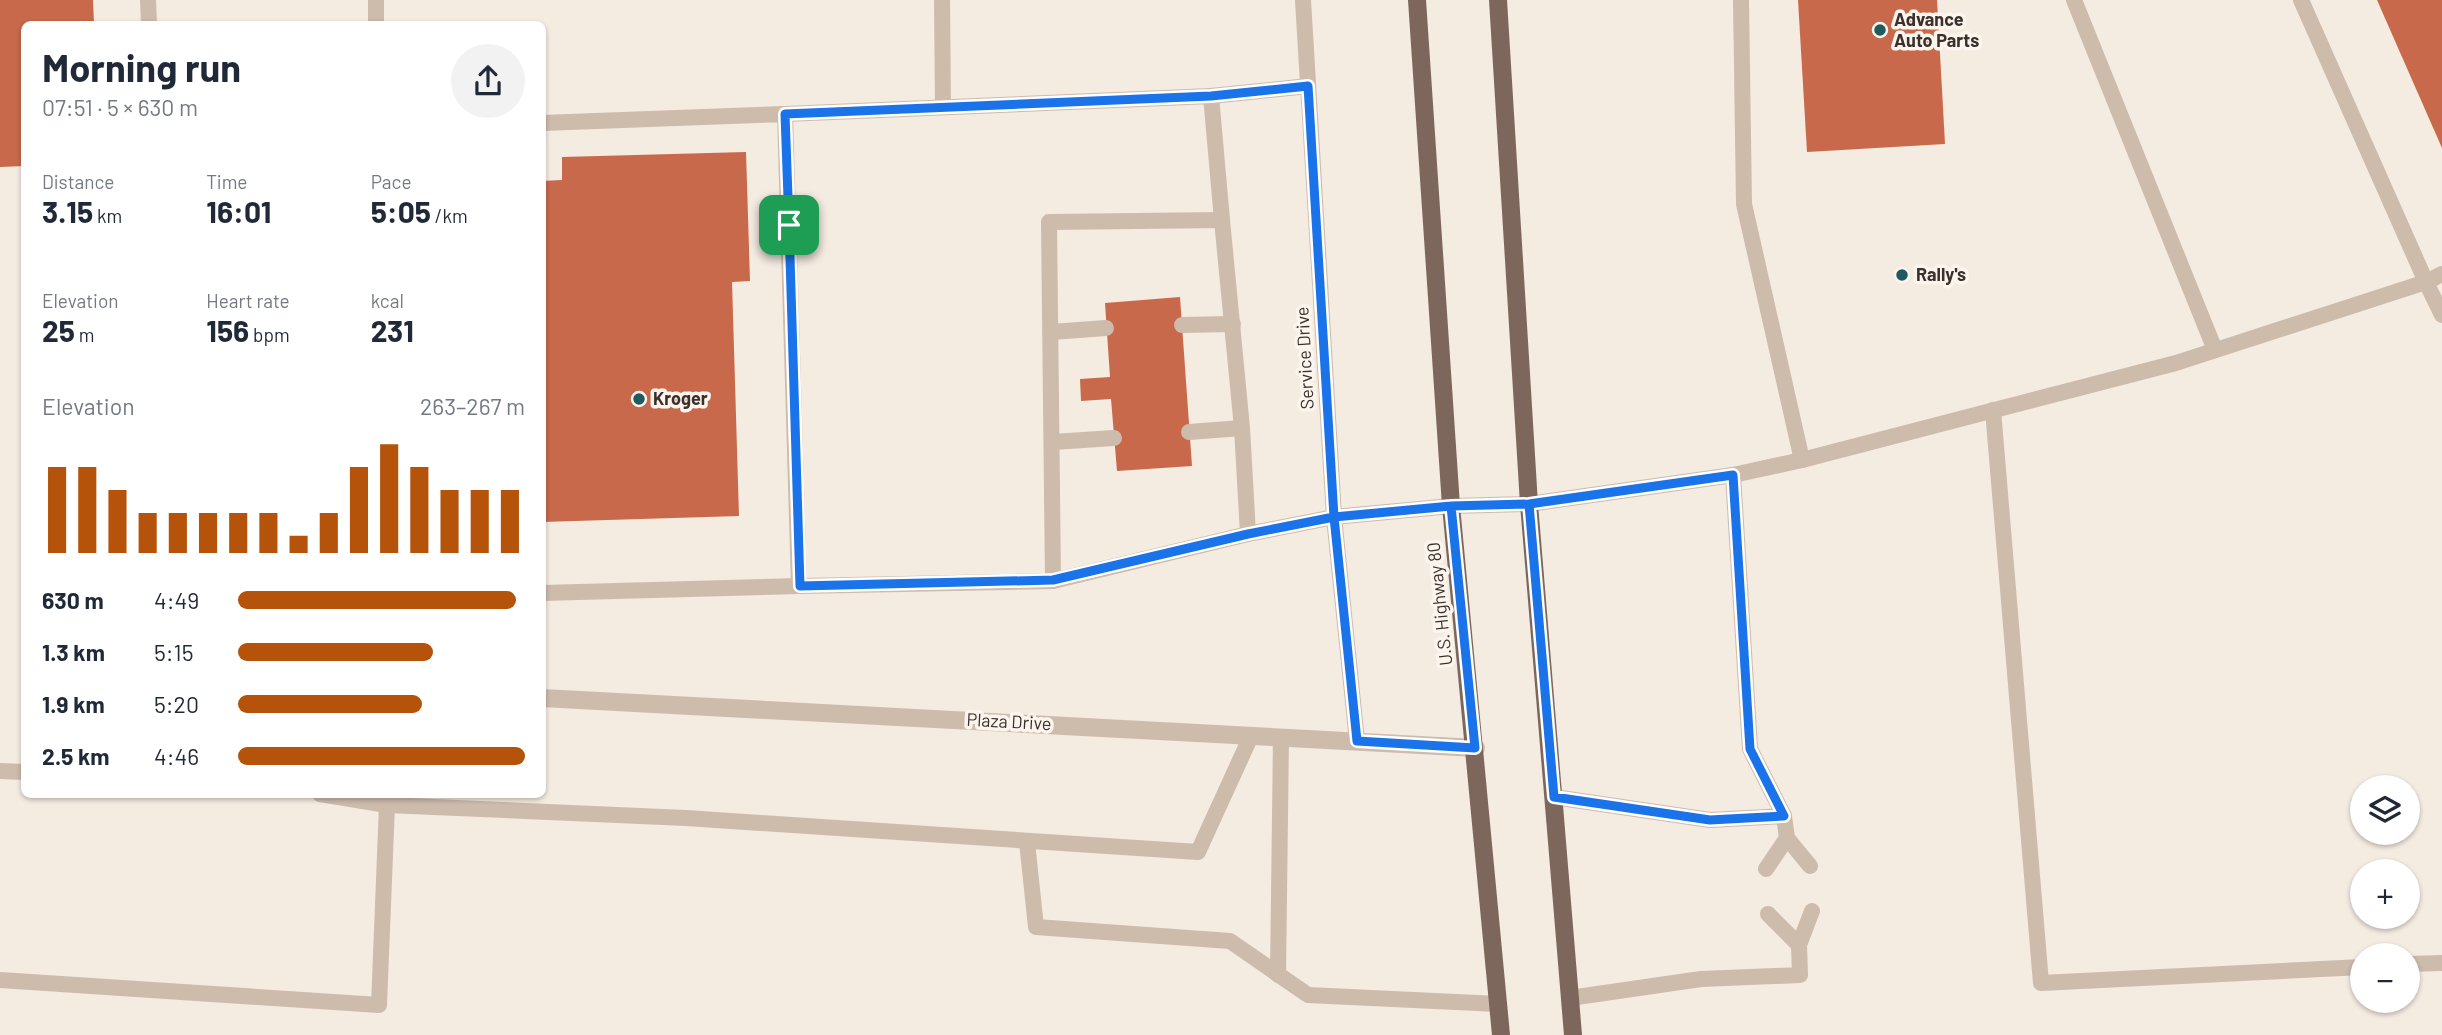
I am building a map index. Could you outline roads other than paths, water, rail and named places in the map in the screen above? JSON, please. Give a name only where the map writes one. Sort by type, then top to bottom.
[{"type":"main road","name":"U.S. Highway 80","points":[[1417,0],[1451,506],[1501,1035]]},
{"type":"main road","points":[[1498,0],[1529,504],[1573,1035]]},
{"type":"street","name":"Plaza Drive","points":[[546,698],[1475,748]]},
{"type":"lane","points":[[148,0],[149,21]]},
{"type":"lane","points":[[376,0],[376,21]]},
{"type":"lane","points":[[943,0],[943,107]]},
{"type":"lane","name":"Service Drive","points":[[1303,0],[1334,517],[1357,741]]},
{"type":"lane","points":[[1741,0],[1744,204],[1802,460]]},
{"type":"lane","points":[[2074,0],[2215,350]]},
{"type":"lane","points":[[2301,0],[2442,315]]},
{"type":"lane","points":[[546,123],[1211,96],[1308,86]]},
{"type":"lane","points":[[1211,96],[1242,428],[1248,534]]},
{"type":"lane","points":[[785,114],[800,586]]},
{"type":"lane","points":[[1053,580],[1049,222],[1222,220]]},
{"type":"lane","points":[[546,593],[1053,580],[1248,534],[1334,517],[1451,506],[1529,504],[1733,475],[1802,460],[2176,363],[2426,282],[2442,274]]},
{"type":"lane","points":[[1182,325],[1233,324]]},
{"type":"lane","points":[[1051,332],[1106,328]]},
{"type":"lane","points":[[1993,410],[2042,983],[2350,968]]},
{"type":"lane","points":[[1189,432],[1242,428]]},
{"type":"lane","points":[[1053,442],[1114,438]]},
{"type":"lane","points":[[1733,475],[1750,749],[1784,816],[1787,838],[1810,866]]},
{"type":"lane","points":[[344,798],[387,805],[686,818],[1198,852],[1251,736]]},
{"type":"lane","points":[[1278,975],[1281,737]]},
{"type":"lane","points":[[0,771],[21,772]]},
{"type":"lane","points":[[1554,797],[1710,820],[1784,816]]},
{"type":"lane","points":[[0,981],[379,1005],[387,805]]},
{"type":"lane","points":[[1766,869],[1787,838]]},
{"type":"lane","points":[[1027,842],[1036,926],[1230,941],[1308,995],[1498,1004]]},
{"type":"lane","points":[[1570,998],[1701,979],[1800,975],[1799,945],[1812,911]]},
{"type":"lane","points":[[1768,914],[1799,945]]},
{"type":"lane","points":[[2420,964],[2442,963]]},
{"type":"place","name":"Advance Auto Parts","points":[[1880,30]]},
{"type":"place","name":"Rally's","points":[[1902,275]]},
{"type":"place","name":"Kroger","points":[[639,399]]}]
